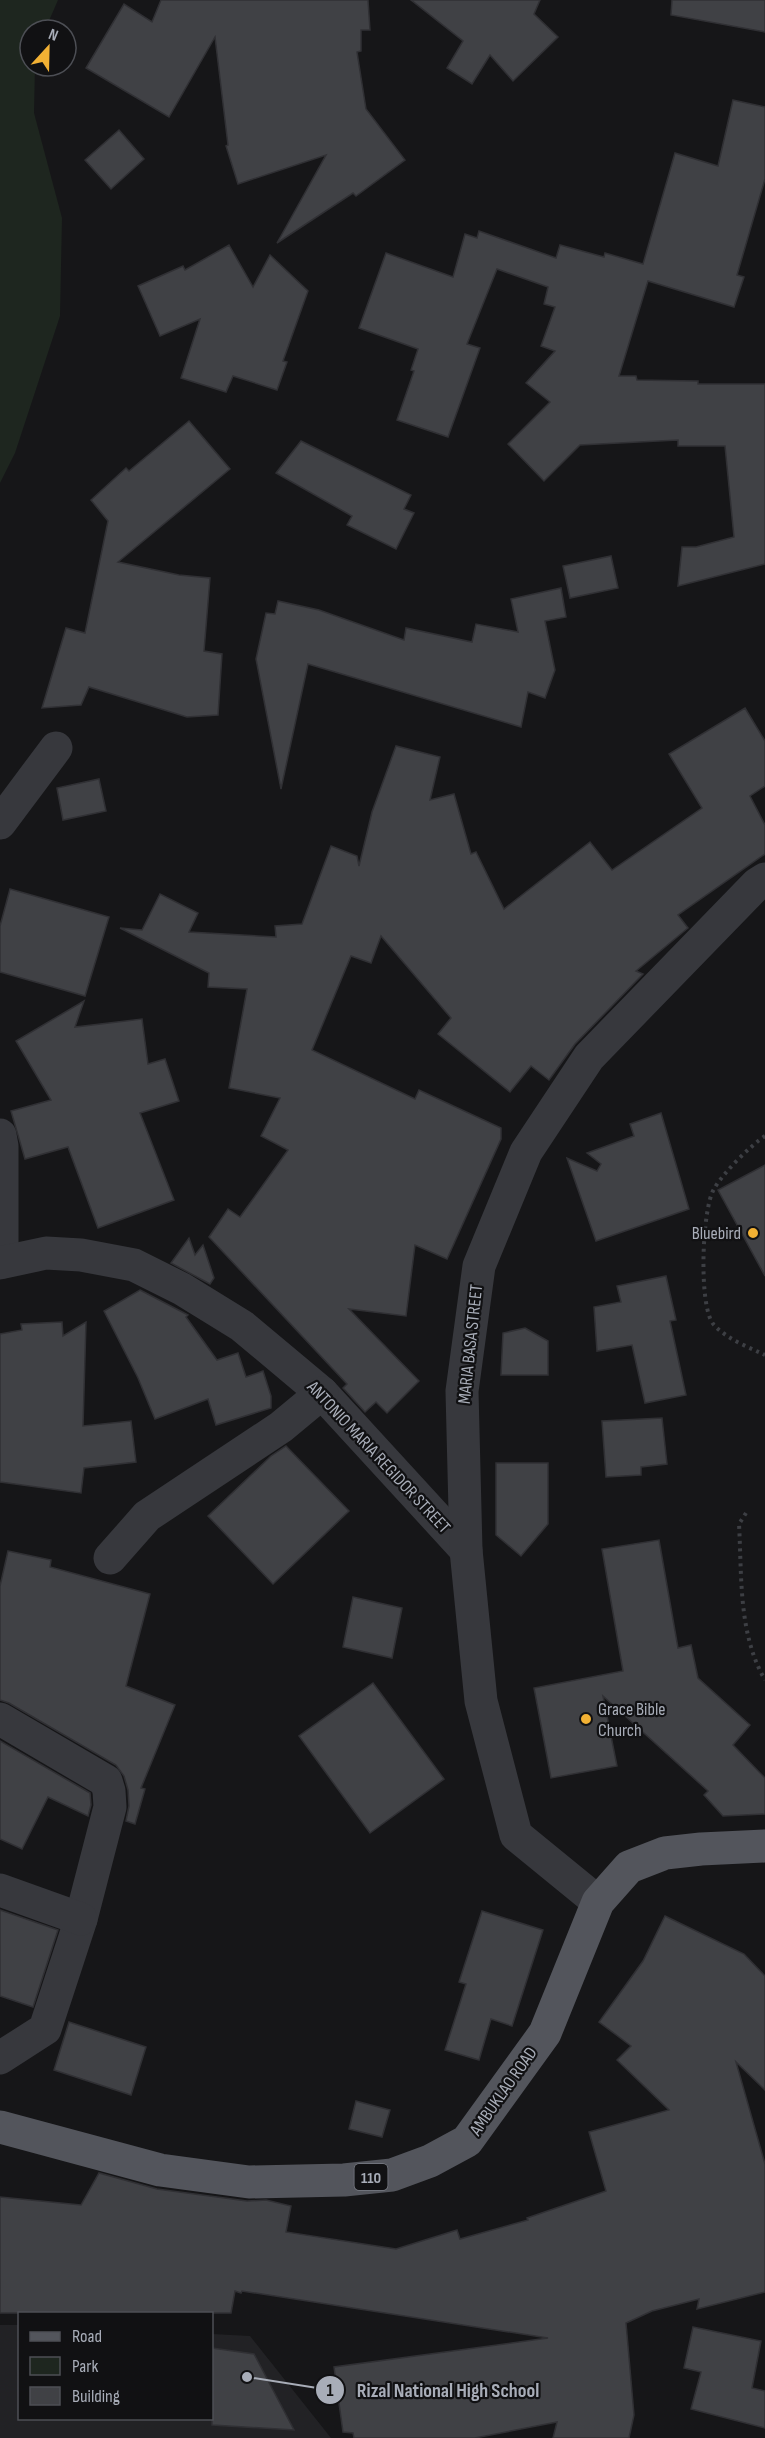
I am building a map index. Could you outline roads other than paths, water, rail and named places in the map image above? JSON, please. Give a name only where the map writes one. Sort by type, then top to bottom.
[{"type":"main road","name":"AMBUKLAO ROAD","points":[[0,2127],[159,2170],[249,2182],[344,2180],[392,2175],[430,2161],[467,2141],[545,2033],[598,1902],[629,1867],[665,1853],[765,1846]]},
{"type":"street","points":[[0,823],[56,748]]},
{"type":"street","name":"MARIA BASA STREET","points":[[598,1902],[516,1835],[481,1701],[466,1550],[462,1391],[479,1266],[526,1152],[589,1057],[757,884],[765,879]]},
{"type":"street","points":[[0,1135],[2,1146],[1,1262]]},
{"type":"street","name":"ANTONIO MARIA REGIDOR STREET","points":[[1,1262],[46,1253],[81,1255],[134,1265],[182,1289],[242,1326],[322,1393],[466,1550]]},
{"type":"street","points":[[110,1558],[147,1516],[281,1427],[322,1393]]},
{"type":"street","points":[[0,1719],[106,1781],[110,1791],[110,1807],[81,1919],[45,2030],[0,2058]]},
{"type":"street","points":[[0,1890],[81,1919]]},
{"type":"place","name":"Bluebird","points":[[753,1233]]},
{"type":"place","name":"Grace Bible Church","points":[[586,1719]]},
{"type":"place","name":"Rizal National High School","points":[[247,2377]]}]
